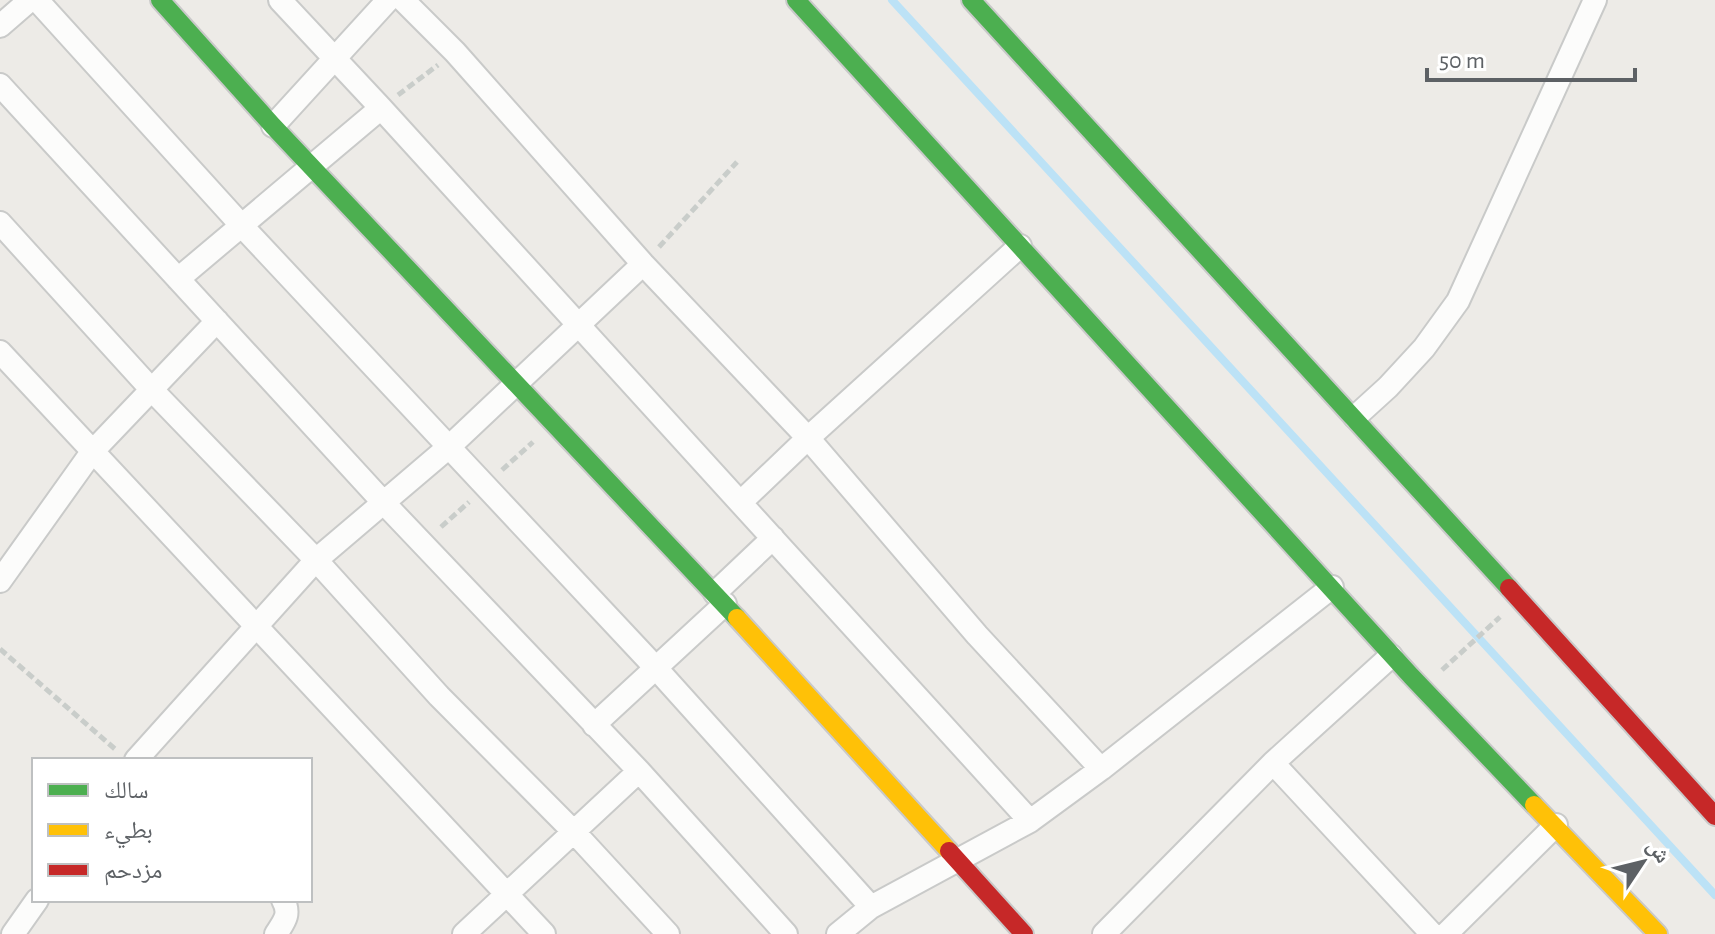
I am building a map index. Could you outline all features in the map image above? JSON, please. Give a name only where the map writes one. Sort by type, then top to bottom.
[{"type":"street","points":[[0,26],[30,0]]},
{"type":"street","points":[[37,0],[242,226],[655,667],[871,907]]},
{"type":"street","points":[[160,0],[273,126],[720,598],[1024,934]]},
{"type":"street","points":[[280,0],[1030,821]]},
{"type":"street","points":[[273,126],[388,0]]},
{"type":"street","points":[[403,0],[455,52],[643,264],[808,438],[977,635],[1101,769]]},
{"type":"street","points":[[796,0],[1332,587],[1391,656],[1658,934]]},
{"type":"street","points":[[971,0],[1355,417],[1715,816]]},
{"type":"street","points":[[1355,417],[1424,348],[1458,301],[1595,0]]},
{"type":"street","points":[[0,85],[383,502],[639,771],[786,934]]},
{"type":"street","points":[[178,279],[381,108]]},
{"type":"street","points":[[0,223],[439,696],[575,833],[668,934]]},
{"type":"street","points":[[741,502],[1020,246]]},
{"type":"street","points":[[126,755],[256,627],[316,560],[450,446],[643,264]]},
{"type":"street","points":[[0,581],[92,452],[217,321]]},
{"type":"street","points":[[0,352],[544,934]]},
{"type":"street","points":[[594,725],[655,667],[773,538]]},
{"type":"street","points":[[838,934],[871,907],[1030,821],[1332,587]]},
{"type":"street","points":[[1104,934],[1273,763],[1391,656]]},
{"type":"street","points":[[1273,763],[1432,934]]},
{"type":"street","points":[[464,934],[639,771]]},
{"type":"street","points":[[1446,934],[1556,825]]},
{"type":"street","points":[[13,934],[36,902]]},
{"type":"street","points":[[276,934],[287,918],[284,902]]},
{"type":"path","points":[[381,108],[455,52]]},
{"type":"path","points":[[643,264],[737,162]]},
{"type":"path","points":[[1436,676],[1481,634]]},
{"type":"path","points":[[0,649],[126,755]]},
{"type":"waterway","points":[[892,0],[1715,895]]},
{"type":"traffic: fast","points":[[160,0],[273,126],[737,618]]},
{"type":"traffic: fast","points":[[796,0],[1411,676],[1534,805]]},
{"type":"traffic: fast","points":[[971,0],[1509,588]]},
{"type":"traffic: slow","points":[[737,618],[949,851]]},
{"type":"traffic: slow","points":[[1534,805],[1658,934]]},
{"type":"traffic: jam","points":[[1509,588],[1715,816]]},
{"type":"traffic: jam","points":[[949,851],[1024,934]]}]
